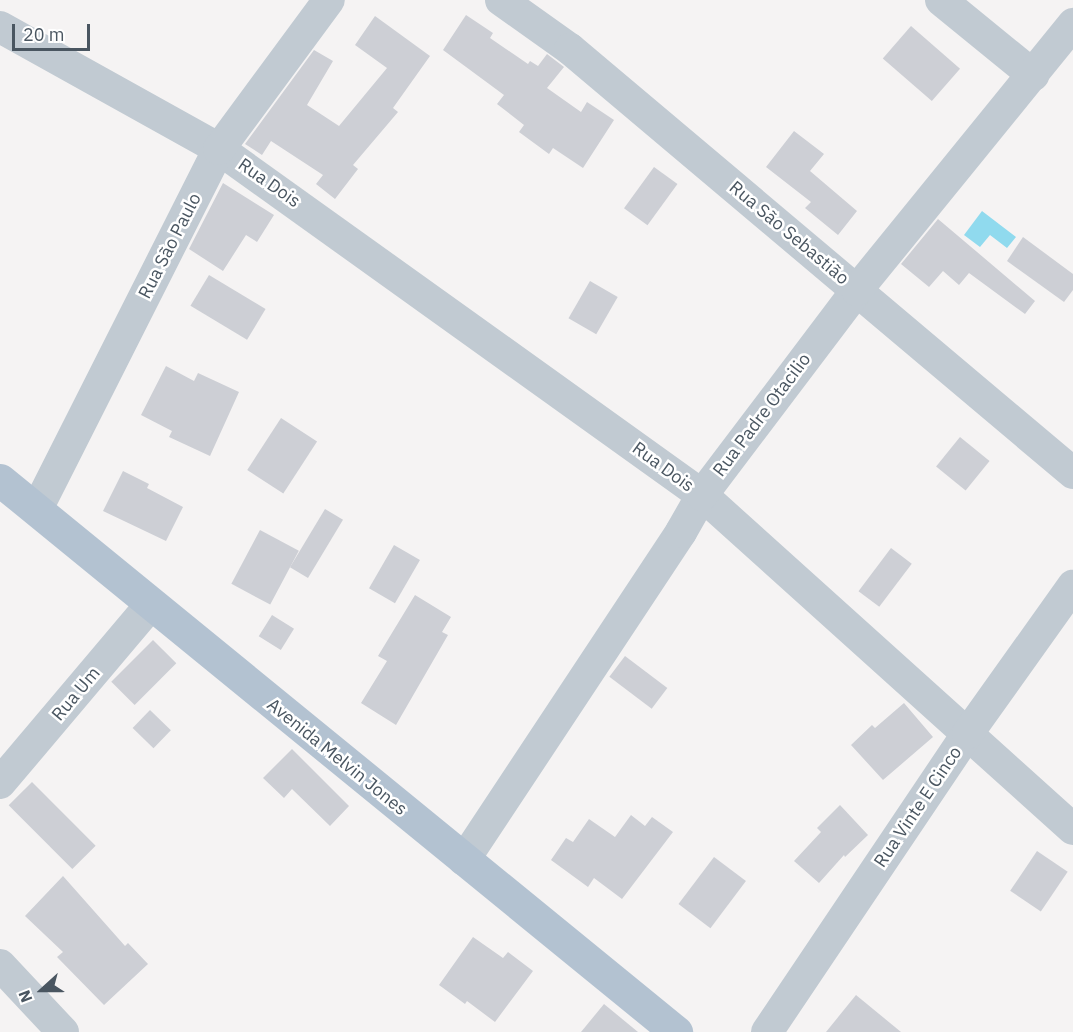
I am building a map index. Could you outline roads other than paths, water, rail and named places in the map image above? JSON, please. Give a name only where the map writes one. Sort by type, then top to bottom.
[{"type":"main road","name":"Avenida Melvin Jones","points":[[0,480],[676,1032]]},
{"type":"street","name":"Rua São Paulo","points":[[37,509],[219,149],[329,0]]},
{"type":"street","name":"Rua São Sebastião","points":[[501,0],[570,49],[1073,473]]},
{"type":"street","points":[[941,0],[1034,75]]},
{"type":"street","name":"Rua Padre Otacilio","points":[[464,860],[681,532],[702,495],[857,290],[1034,75],[1073,24]]},
{"type":"street","name":"Rua Dois","points":[[0,27],[219,149],[702,495],[1073,829]]},
{"type":"street","name":"Rua Vinte E Cinco","points":[[767,1032],[968,733],[1073,586]]},
{"type":"street","name":"Rua Um","points":[[0,783],[151,604]]},
{"type":"street","points":[[0,965],[63,1032]]},
{"type":"water","points":[[982,211],[1016,237],[1007,248],[990,235],[980,247],[964,235]]}]
